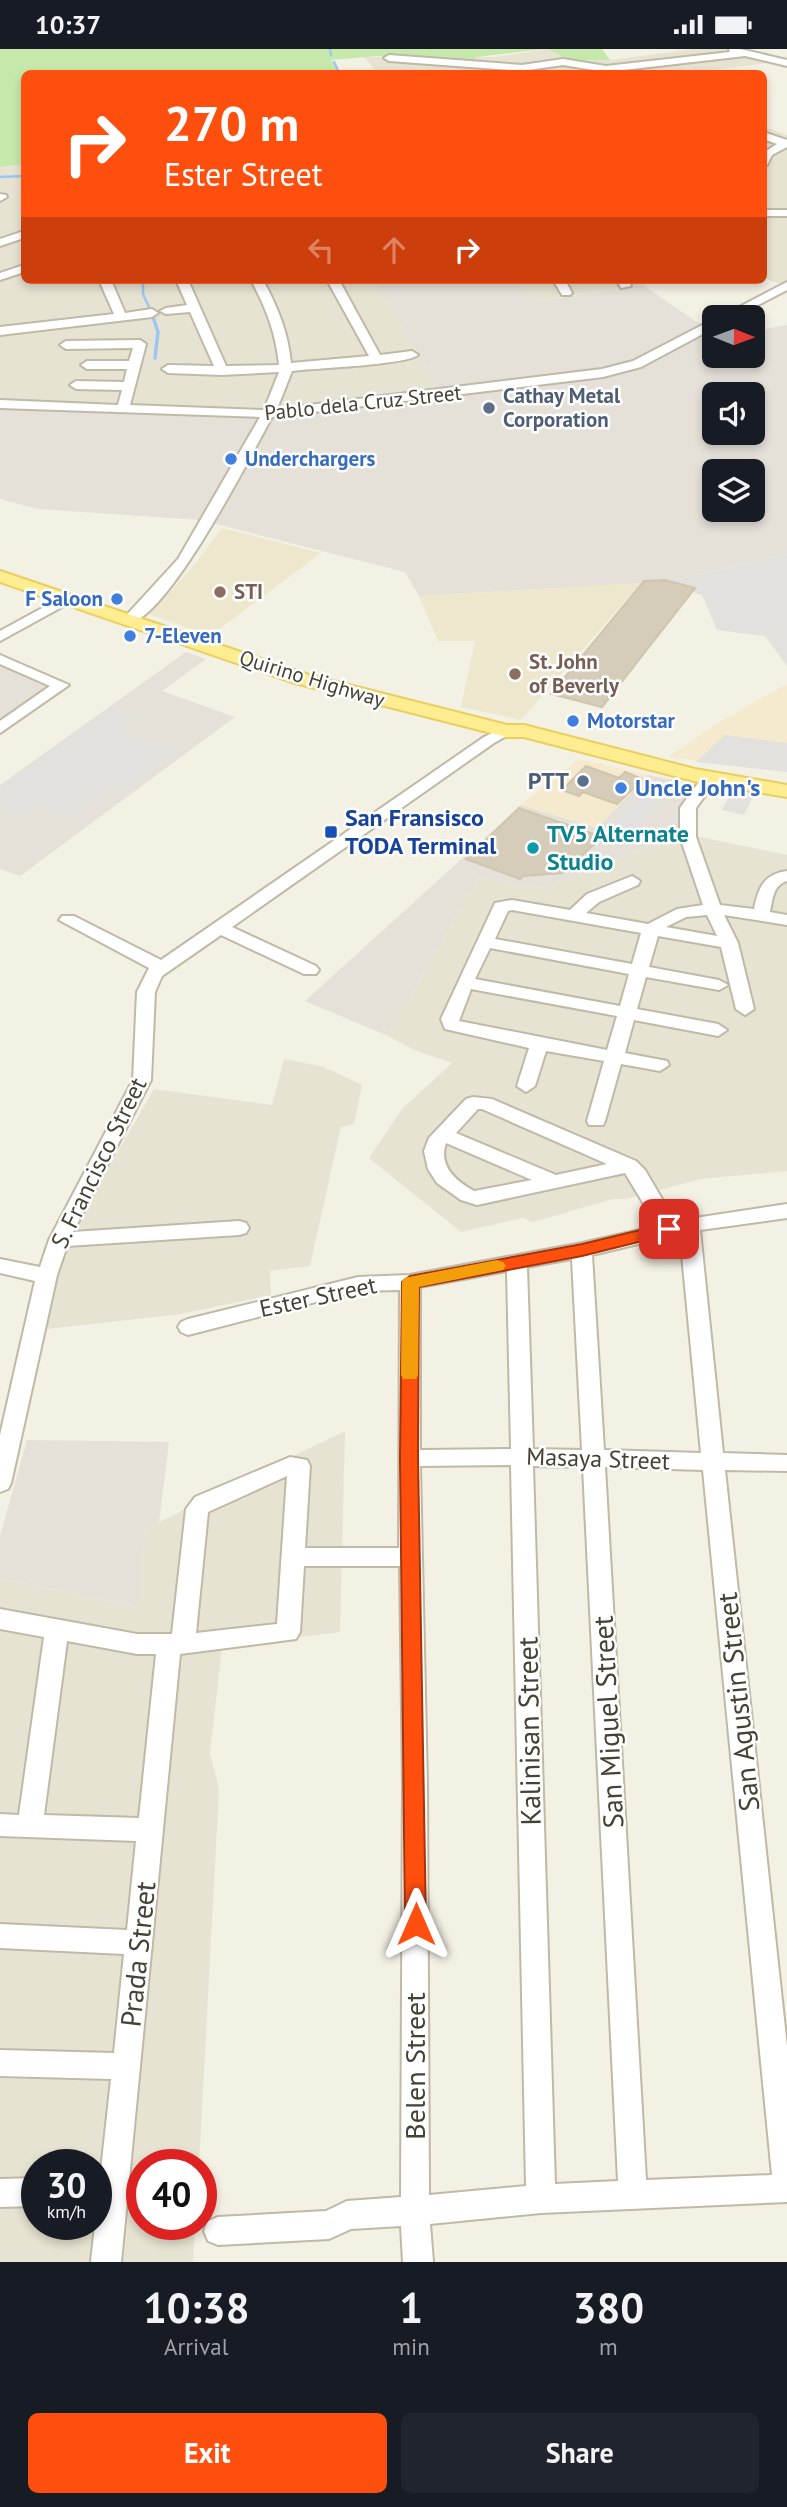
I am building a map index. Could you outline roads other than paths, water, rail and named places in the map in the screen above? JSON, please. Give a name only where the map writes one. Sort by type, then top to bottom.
[{"type":"main road","name":"Quirino Highway","points":[[0,576],[334,689],[508,731],[519,737],[600,757],[787,791]]},
{"type":"street","points":[[729,49],[787,63]]},
{"type":"street","points":[[389,58],[518,68],[563,62],[606,69],[744,53]]},
{"type":"street","points":[[404,59],[404,64],[409,70]]},
{"type":"street","points":[[767,138],[787,149]]},
{"type":"street","points":[[767,157],[787,149]]},
{"type":"street","points":[[767,213],[787,213]]},
{"type":"street","points":[[0,243],[21,235]]},
{"type":"street","points":[[0,277],[21,269]]},
{"type":"street","points":[[107,284],[121,316]]},
{"type":"street","points":[[184,284],[222,371]]},
{"type":"street","points":[[129,620],[150,601],[184,561],[269,414],[286,369],[283,339],[274,312],[259,284]]},
{"type":"street","points":[[335,284],[377,360]]},
{"type":"street","points":[[561,284],[566,293]]},
{"type":"street","points":[[749,305],[787,285]]},
{"type":"street","points":[[166,311],[194,308]]},
{"type":"street","points":[[0,329],[152,313]]},
{"type":"street","name":"Pablo dela Cruz Street","points":[[0,404],[269,414],[533,384],[603,373],[637,364],[702,329]]},
{"type":"street","points":[[87,354],[141,344],[129,388],[118,409]]},
{"type":"street","points":[[66,345],[87,354],[136,365]]},
{"type":"street","points":[[87,354],[121,353]]},
{"type":"street","points":[[87,354],[81,385],[129,388]]},
{"type":"street","points":[[168,369],[286,369],[412,355]]},
{"type":"street","points":[[0,636],[66,599]]},
{"type":"street","points":[[0,659],[61,685],[0,728]]},
{"type":"street","name":"S. Francisco Street","points":[[0,1483],[47,1275],[59,1240],[142,1080],[146,992],[149,982],[161,967],[218,927],[489,740],[508,731]]},
{"type":"street","points":[[710,778],[688,808],[688,838],[712,907],[729,943],[745,1009]]},
{"type":"street","points":[[761,916],[770,881],[775,877],[787,876]]},
{"type":"street","points":[[575,915],[593,898],[632,881]]},
{"type":"street","points":[[660,1065],[539,1044],[452,1025],[450,1019],[465,982],[501,907],[505,905],[575,915],[729,943]]},
{"type":"street","points":[[596,1121],[651,929],[661,921],[687,911],[712,907],[787,920]]},
{"type":"street","points":[[68,920],[161,967]]},
{"type":"street","points":[[218,927],[310,970]]},
{"type":"street","points":[[485,942],[719,985]]},
{"type":"street","points":[[465,982],[718,1030]]},
{"type":"street","points":[[526,1086],[539,1044]]},
{"type":"street","points":[[629,1166],[488,1196],[467,1196],[452,1186],[433,1159],[433,1149],[443,1135],[479,1101],[629,1166],[679,1227]]},
{"type":"street","points":[[443,1135],[556,1182]]},
{"type":"street","name":"Ester Street","points":[[188,1327],[358,1284],[410,1282],[582,1250],[679,1227],[783,1211]]},
{"type":"street","name":"San Agustin Street","points":[[679,1227],[714,1462],[787,2179]]},
{"type":"street","points":[[59,1240],[239,1229]]},
{"type":"street","name":"San Miguel Street","points":[[582,1250],[633,2195]]},
{"type":"street","name":"Kalinisan Street","points":[[517,1262],[541,2199]]},
{"type":"street","points":[[0,1266],[19,1272],[47,1275]]},
{"type":"street","name":"Belen Street","points":[[410,1282],[409,1458],[415,1784],[415,2211],[418,2262]]},
{"type":"street","name":"Masaya Street","points":[[409,1458],[522,1457],[787,1463]]},
{"type":"street","name":"Prada Street","points":[[112,2152],[127,2066],[150,1830],[197,1509],[203,1503],[295,1465],[300,1471],[295,1557]]},
{"type":"street","points":[[0,1619],[137,1644],[176,1645],[288,1632],[295,1557],[411,1557]]},
{"type":"street","points":[[30,1827],[57,1631]]},
{"type":"street","points":[[0,1825],[150,1830]]},
{"type":"street","points":[[0,1936],[139,1943]]},
{"type":"street","points":[[0,2063],[127,2066]]},
{"type":"street","points":[[218,2231],[329,2225],[348,2215],[361,2213],[415,2211],[541,2199],[787,2188]]},
{"type":"street","points":[[0,2193],[21,2192]]},
{"type":"street","name":"Prada Street","points":[[106,2240],[106,2262]]},
{"type":"waterway","points":[[330,49],[331,55]]},
{"type":"waterway","points":[[334,62],[338,70]]},
{"type":"waterway","points":[[0,177],[21,176]]},
{"type":"waterway","points":[[143,284],[143,294],[153,316]]},
{"type":"waterway","points":[[152,314],[158,332],[155,358]]},
{"type":"place","name":"Cathay Metal Corporation","points":[[489,408]]},
{"type":"place","name":"Underchargers","points":[[231,459]]},
{"type":"place","name":"STI","points":[[220,592]]},
{"type":"place","name":"F Saloon","points":[[117,599]]},
{"type":"place","name":"7-Eleven","points":[[130,636]]},
{"type":"place","name":"St. John of Beverly","points":[[515,674]]},
{"type":"place","name":"Motorstar","points":[[573,721]]},
{"type":"place","name":"PTT","points":[[583,781]]},
{"type":"place","name":"Uncle John's","points":[[621,788]]},
{"type":"place","name":"San Fransisco TODA Terminal","points":[[331,832]]},
{"type":"place","name":"TV5 Alternate Studio","points":[[533,848]]}]
